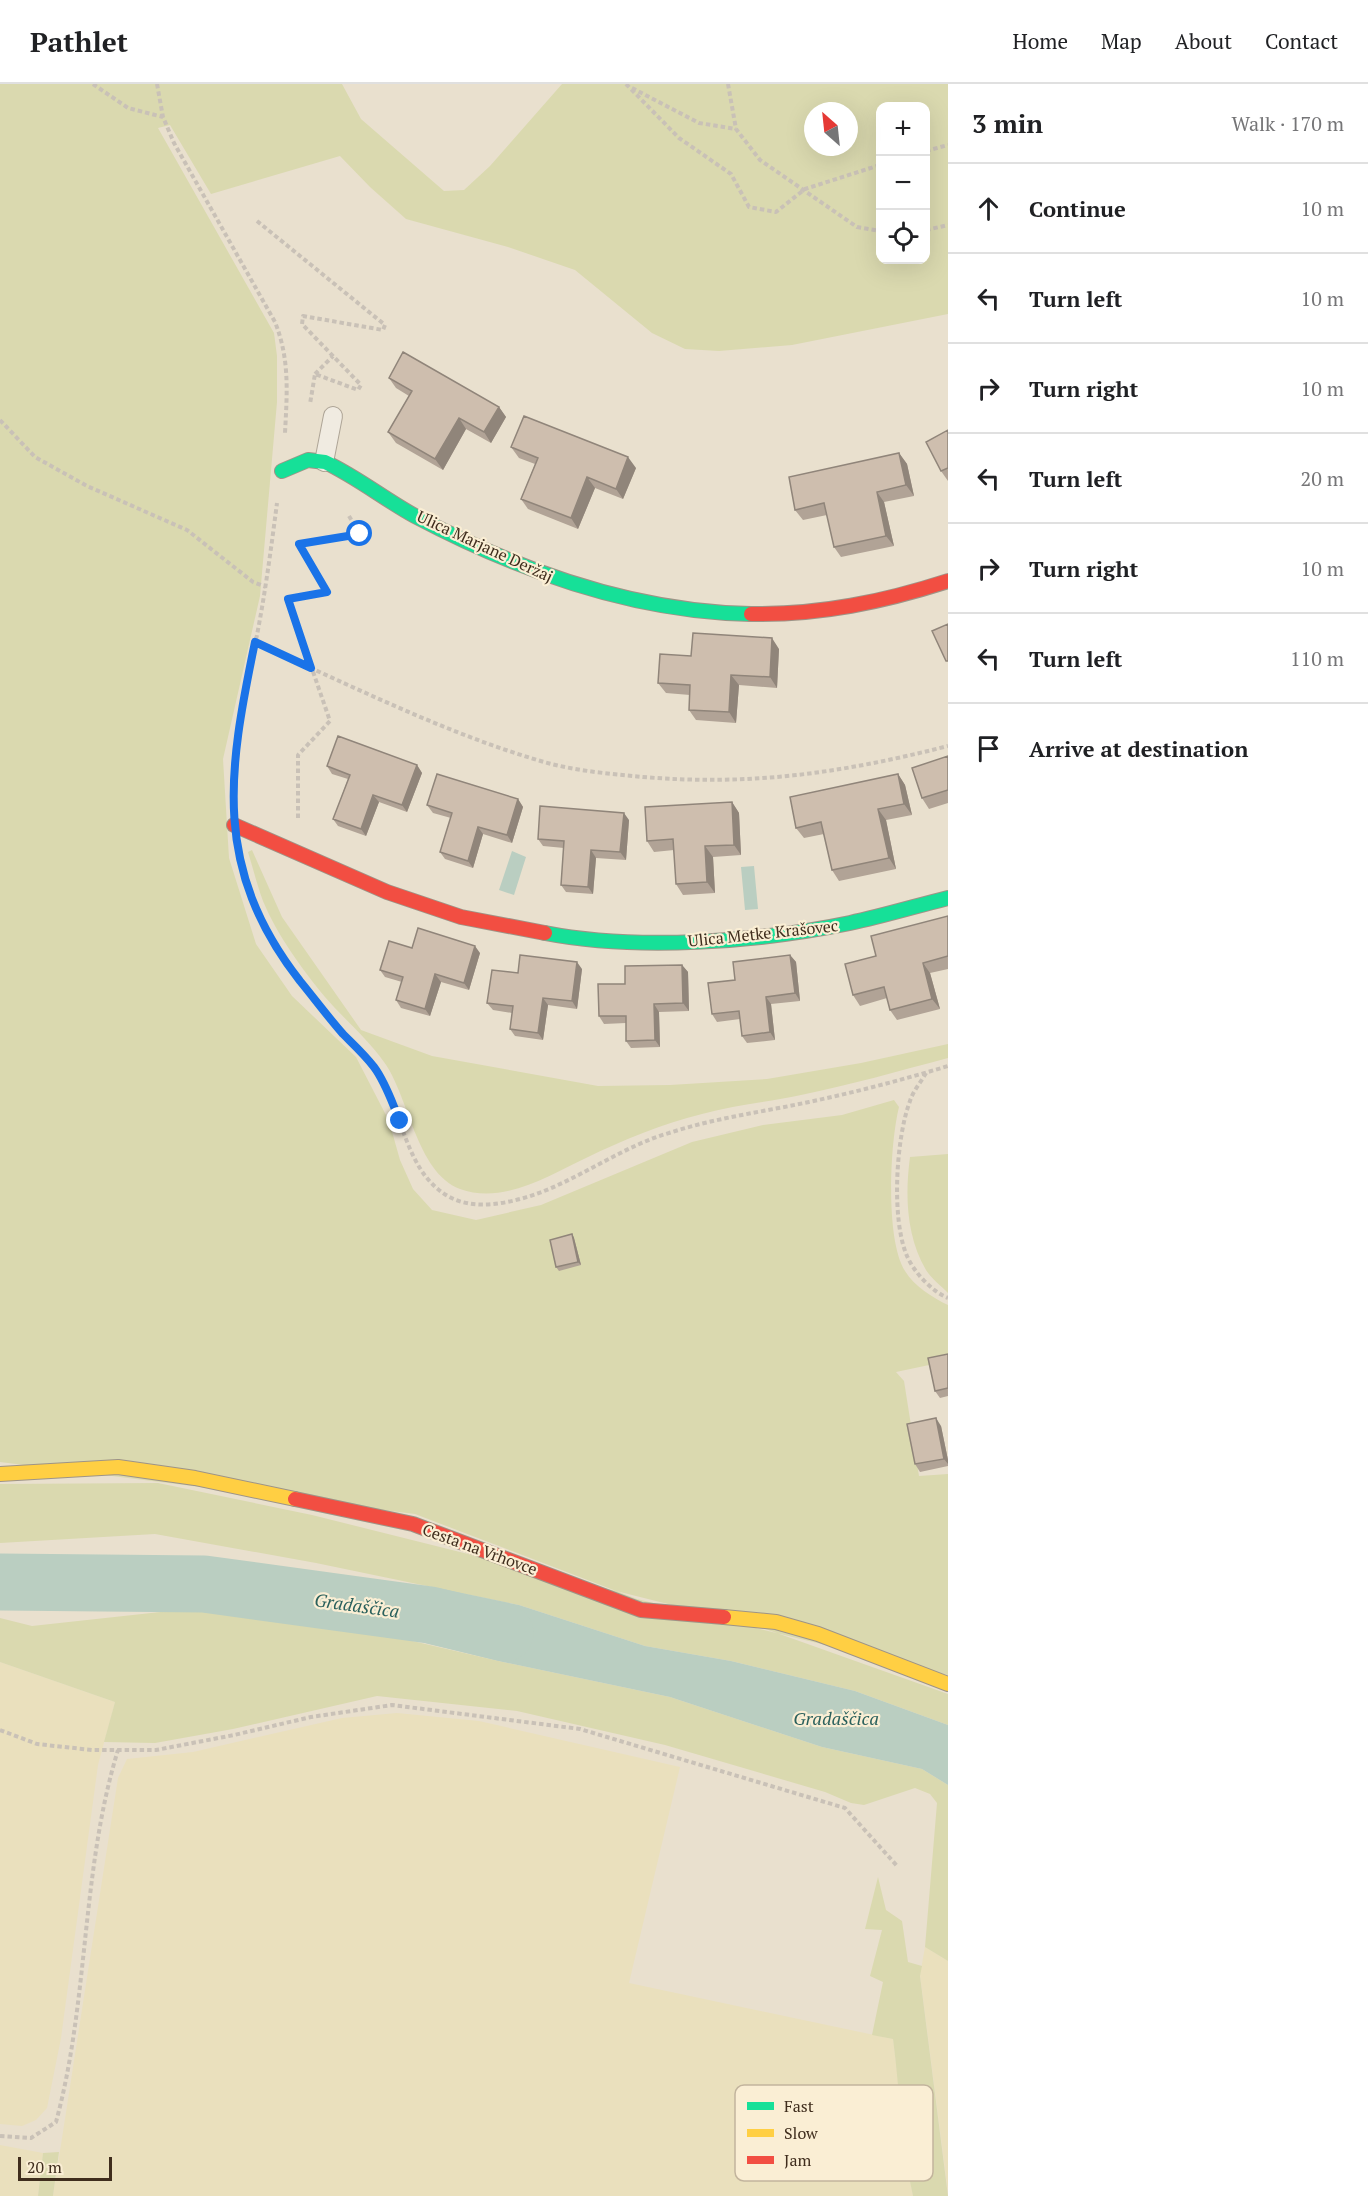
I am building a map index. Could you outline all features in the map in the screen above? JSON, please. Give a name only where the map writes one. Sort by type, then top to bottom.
[{"type":"street","points":[[282,471],[308,459],[324,462]]},
{"type":"street","name":"Ulica Marjane Deržaj","points":[[324,462],[389,501],[510,561],[558,580],[638,602],[747,615],[796,613],[846,608],[910,596],[948,581]]},
{"type":"street","name":"Ulica Metke Krašovec","points":[[234,825],[387,892],[461,918],[580,940],[680,942],[771,935],[851,923],[948,898]]},
{"type":"street","name":"Cesta na Vrhovce","points":[[0,1474],[118,1467],[195,1478],[413,1524],[641,1610],[776,1622],[818,1634],[932,1680],[948,1684]]},
{"type":"lane","points":[[324,462],[333,416]]},
{"type":"path","points":[[93,84],[128,108],[164,117]]},
{"type":"path","points":[[157,84],[164,117],[174,143],[256,288],[282,340],[288,382],[282,471],[266,587],[238,722],[234,757],[234,825],[243,871],[267,928],[299,978],[375,1068],[409,1144],[431,1184],[459,1202],[480,1204],[510,1202],[540,1192],[666,1134],[712,1120],[884,1086],[948,1066]]},
{"type":"path","points":[[728,84],[736,129],[760,160],[857,227],[876,230]]},
{"type":"path","points":[[627,85],[699,123],[736,129]]},
{"type":"path","points":[[627,85],[679,138],[731,174],[749,207],[776,212],[805,189],[876,166]]},
{"type":"path","points":[[930,151],[948,145]]},
{"type":"path","points":[[257,221],[385,325],[382,330],[303,316],[302,324],[361,385],[358,390],[315,374]]},
{"type":"path","points":[[930,229],[948,225]]},
{"type":"path","points":[[310,408],[315,374],[333,356]]},
{"type":"path","points":[[0,420],[35,457],[87,486],[187,530],[253,582],[266,587]]},
{"type":"path","points":[[298,852],[298,754],[330,721],[288,599],[327,592],[299,544],[360,534],[343,506]]},
{"type":"path","points":[[255,642],[417,717],[481,741],[546,763],[617,775],[693,781],[781,778],[872,766],[948,746]]},
{"type":"path","points":[[927,1073],[910,1100],[902,1130],[898,1173],[900,1221],[907,1256],[924,1281],[948,1298]]},
{"type":"path","points":[[0,1730],[37,1744],[118,1750],[156,1750],[311,1717],[392,1705],[580,1729],[845,1808],[898,1867]]},
{"type":"path","points":[[0,2136],[31,2138],[56,2122],[66,2075],[101,1824],[118,1750]]},
{"type":"shaded area","points":[[0,1662],[115,1702],[98,1765],[61,2038],[47,2108],[36,2120],[22,2126],[0,2124]]},
{"type":"shaded area","points":[[397,1713],[479,1721],[680,1767],[629,1983],[893,2039],[898,2085],[735,2085],[735,2181],[910,2181],[913,2196],[53,2196],[118,1778],[127,1759],[193,1752],[342,1718]]},
{"type":"shaded area","points":[[925,1947],[948,1961],[948,2193],[920,1975]]},
{"type":"shaded area","points":[[0,2145],[43,2153],[38,2196],[0,2196]]},
{"type":"green space","points":[[0,84],[342,84],[361,119],[444,191],[464,190],[490,166],[562,84],[948,84],[948,314],[792,345],[719,351],[685,349],[652,333],[575,270],[508,247],[406,219],[340,156],[211,194],[170,125],[158,128],[274,333],[277,356],[277,402],[260,596],[223,759],[229,858],[256,944],[292,996],[356,1057],[389,1121],[400,1160],[413,1189],[432,1210],[476,1220],[541,1205],[692,1142],[763,1125],[842,1115],[894,1100],[899,1107],[893,1143],[891,1190],[894,1237],[899,1256],[905,1271],[913,1282],[948,1305],[948,1361],[896,1372],[904,1381],[919,1476],[948,1474],[948,1675],[637,1599],[415,1514],[0,1462]]},
{"type":"green space","points":[[252,850],[282,917],[361,1030],[432,1056],[598,1086],[670,1085],[767,1079],[861,1063],[948,1044],[948,1058],[819,1091],[726,1108],[687,1118],[628,1139],[526,1186],[509,1191],[476,1193],[460,1189],[445,1180],[433,1167],[423,1150],[393,1077],[384,1062],[325,997],[283,939],[261,895],[248,852]]},
{"type":"green space","points":[[948,1154],[948,1293],[928,1273],[919,1257],[911,1229],[908,1186],[910,1157]]},
{"type":"green space","points":[[158,1483],[312,1515],[760,1627],[948,1694],[948,1725],[855,1691],[731,1661],[645,1646],[519,1605],[316,1563],[155,1534],[0,1543],[0,1484]]},
{"type":"green space","points":[[197,1608],[296,1614],[503,1662],[670,1697],[822,1747],[922,1769],[948,1785],[948,1961],[925,1947],[937,1803],[930,1794],[915,1788],[864,1805],[851,1803],[825,1792],[665,1745],[517,1711],[377,1696],[233,1729],[155,1743],[104,1742],[115,1702],[0,1662],[0,1618],[32,1626]]},
{"type":"green space","points":[[878,1877],[886,1910],[902,1921],[908,1962],[922,1966],[920,1976],[948,2196],[913,2196],[910,2181],[933,2181],[933,2085],[898,2085],[893,2039],[872,2035],[883,1982],[870,1976],[882,1930],[865,1929]]},
{"type":"green space","points":[[59,2152],[53,2196],[38,2196],[43,2153]]},
{"type":"water","points":[[512,851],[526,857],[514,895],[499,890]]},
{"type":"water","points":[[754,866],[758,909],[745,910],[741,867]]},
{"type":"water","name":"Gradaščica","points":[[438,1588],[519,1605],[645,1646],[731,1661],[855,1691],[948,1725],[948,1785],[922,1769],[822,1747],[670,1697],[503,1662],[422,1642]]},
{"type":"building","points":[[403,352],[499,407],[484,432],[459,418],[435,459],[388,432],[412,391],[389,378]]},
{"type":"building","points":[[524,416],[628,457],[616,489],[587,477],[571,518],[521,499],[538,458],[511,447]]},
{"type":"building","points":[[948,430],[948,468],[941,471],[926,442]]},
{"type":"building","points":[[899,453],[906,485],[877,492],[886,536],[834,547],[824,503],[795,510],[789,477]]},
{"type":"building","points":[[948,624],[948,661],[946,661],[932,631]]},
{"type":"building","points":[[693,633],[772,638],[770,677],[731,675],[729,712],[689,710],[690,685],[658,683],[660,654],[691,656]]},
{"type":"building","points":[[338,736],[417,765],[402,805],[373,795],[361,829],[333,819],[350,775],[327,766]]},
{"type":"building","points":[[948,756],[948,790],[922,798],[912,768]]},
{"type":"building","points":[[437,774],[518,799],[507,835],[478,827],[468,861],[440,852],[452,813],[427,805]]},
{"type":"building","points":[[898,774],[904,804],[878,809],[889,858],[832,870],[821,822],[796,828],[790,797]]},
{"type":"building","points":[[732,802],[734,845],[705,846],[707,882],[676,884],[673,839],[647,841],[645,807]]},
{"type":"building","points":[[540,806],[624,813],[620,852],[591,850],[588,887],[561,885],[564,841],[538,839]]},
{"type":"building","points":[[948,916],[948,956],[923,963],[932,999],[890,1010],[884,987],[853,995],[845,964],[876,956],[871,936]]},
{"type":"building","points":[[418,928],[475,946],[464,983],[435,974],[425,1009],[396,1000],[403,977],[380,970],[389,941],[412,948]]},
{"type":"building","points":[[520,955],[577,962],[572,1001],[543,998],[538,1033],[510,1029],[513,1006],[487,1003],[492,970],[518,973]]},
{"type":"building","points":[[790,955],[795,993],[766,997],[770,1032],[742,1036],[739,1011],[712,1014],[708,983],[735,980],[733,962]]},
{"type":"building","points":[[682,965],[683,1003],[654,1004],[655,1040],[626,1041],[626,1016],[599,1016],[598,984],[625,984],[625,966]]},
{"type":"building","points":[[572,1234],[578,1262],[556,1267],[550,1240]]},
{"type":"building","points":[[948,1354],[948,1388],[935,1391],[928,1358]]},
{"type":"building","points":[[936,1418],[944,1459],[915,1464],[907,1424]]},
{"type":"waterway","name":"Gradaščica","points":[[0,1582],[204,1584],[430,1615],[505,1633]]},
{"type":"traffic: fast","points":[[282,471],[308,460],[325,462],[415,516],[454,536],[536,571],[577,585],[663,606],[751,614]]},
{"type":"traffic: fast","points":[[545,933],[619,942],[658,943],[737,939],[814,930],[948,898]]},
{"type":"traffic: slow","points":[[0,1474],[118,1467],[195,1478],[295,1499]]},
{"type":"traffic: slow","points":[[724,1617],[776,1622],[818,1634],[948,1684]]},
{"type":"traffic: jam","points":[[751,614],[777,614],[851,606],[948,581]]},
{"type":"traffic: jam","points":[[234,825],[387,892],[461,917],[545,933]]},
{"type":"traffic: jam","points":[[295,1499],[413,1524],[641,1610],[724,1617]]},
{"type":"route","points":[[360,534],[299,544],[327,592],[288,599],[311,668],[255,642],[238,722],[234,757],[234,825],[243,871],[252,899],[267,928],[299,978],[375,1068],[400,1121]]}]
